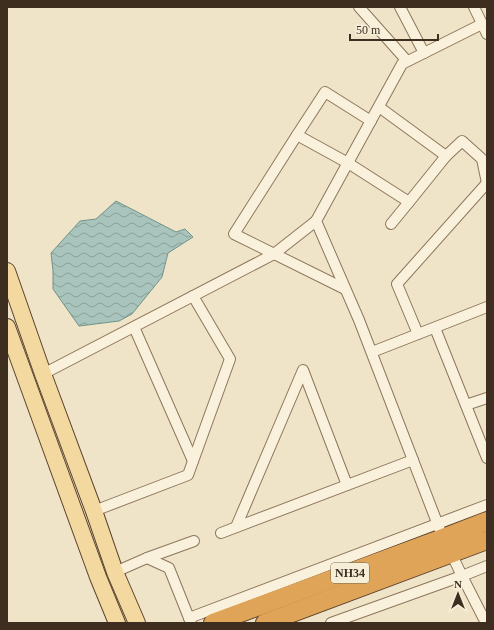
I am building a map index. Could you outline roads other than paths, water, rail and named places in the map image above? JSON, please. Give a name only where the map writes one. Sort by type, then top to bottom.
[{"type":"highway","name":"NH34","points":[[213,623],[487,521]]},
{"type":"highway","name":"NH34","points":[[265,623],[444,538],[487,540]]},
{"type":"main road","points":[[7,271],[115,572],[137,623]]},
{"type":"main road","points":[[7,327],[98,577],[117,623]]},
{"type":"street","points":[[359,7],[407,61]]},
{"type":"street","points":[[400,7],[424,53]]},
{"type":"street","points":[[474,7],[487,34]]},
{"type":"street","points":[[43,374],[274,254],[316,221],[402,64],[482,24]]},
{"type":"street","points":[[345,289],[234,234],[326,92],[371,121]]},
{"type":"street","points":[[379,107],[446,156]]},
{"type":"street","points":[[297,136],[348,163],[409,202]]},
{"type":"street","points":[[391,224],[446,156],[462,141],[482,159],[487,183],[397,284],[418,334]]},
{"type":"street","points":[[316,221],[372,352],[444,538],[486,623]]},
{"type":"street","points":[[94,511],[188,475],[230,359],[193,296]]},
{"type":"street","points":[[372,352],[487,307]]},
{"type":"street","points":[[134,327],[193,461]]},
{"type":"street","points":[[435,328],[487,458]]},
{"type":"street","points":[[236,527],[302,370],[347,485]]},
{"type":"street","points":[[466,405],[487,398]]},
{"type":"street","points":[[221,533],[414,460]]},
{"type":"street","points":[[147,558],[169,568],[190,620],[444,538],[487,505]]},
{"type":"street","points":[[115,572],[194,540]]},
{"type":"street","points":[[331,623],[487,566]]},
{"type":"water","points":[[116,201],[176,232],[185,229],[193,237],[168,253],[162,277],[132,314],[119,321],[79,326],[53,289],[51,253],[80,221],[96,219]]}]
